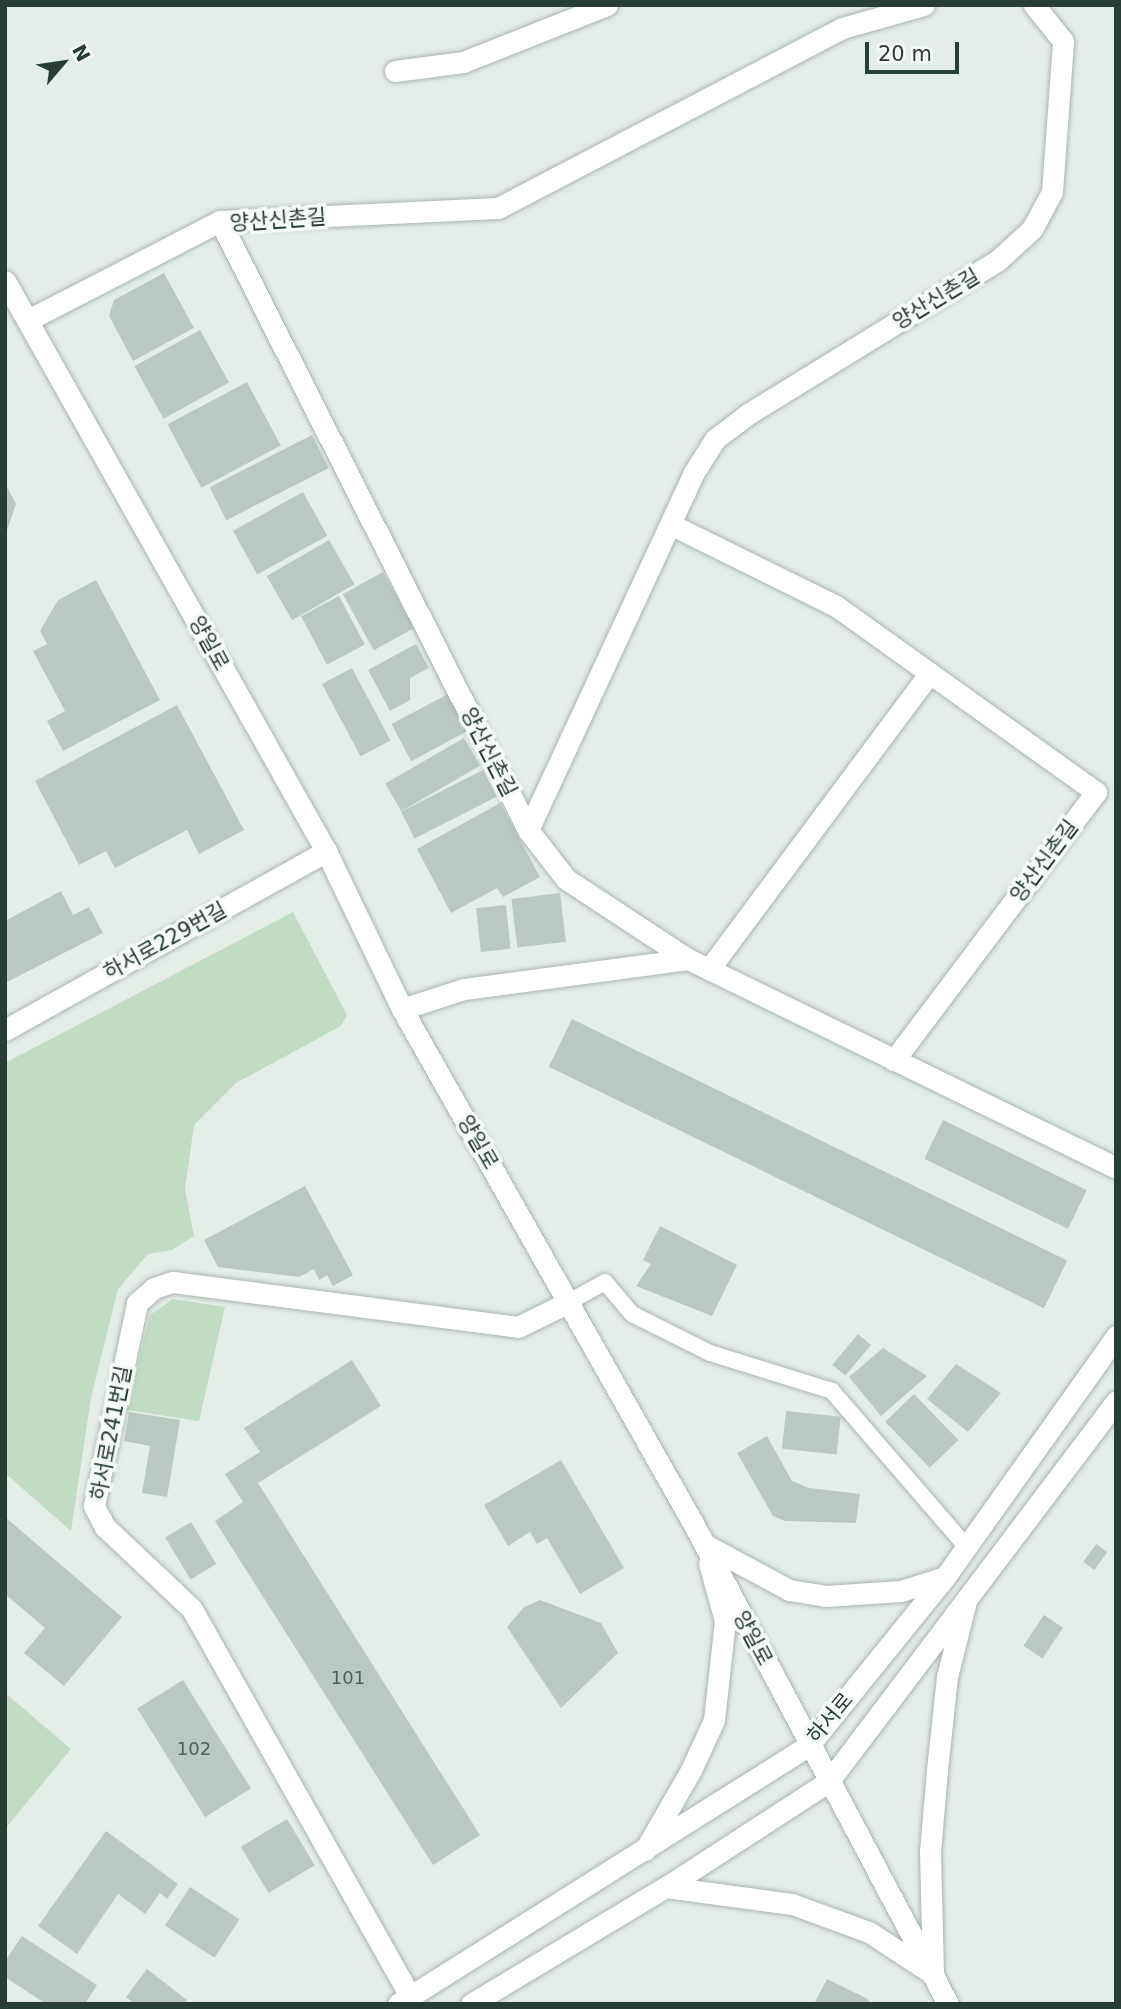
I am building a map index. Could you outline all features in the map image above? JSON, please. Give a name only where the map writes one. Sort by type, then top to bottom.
[{"type":"street","points":[[395,71],[463,62],[607,5]]},
{"type":"street","name":"양산신촌길","points":[[924,5],[842,28],[498,208],[220,221],[528,830],[566,879],[688,959],[1116,1168]]},
{"type":"street","name":"양산신촌길","points":[[528,830],[715,439],[997,261],[1032,229],[1052,192],[1063,41],[1034,5]]},
{"type":"street","points":[[28,320],[220,221]]},
{"type":"street","name":"양일로","points":[[5,281],[326,852],[402,1009],[704,1544],[948,2004]]},
{"type":"street","name":"양산신촌길","points":[[672,525],[836,606],[1096,792],[894,1060]]},
{"type":"street","points":[[709,969],[930,673]]},
{"type":"street","name":"하서로229번길","points":[[5,1030],[326,852]]},
{"type":"street","points":[[402,1009],[464,989],[688,959]]},
{"type":"street","name":"하서로241번길","points":[[404,2000],[192,1609],[132,1556],[105,1527],[94,1506],[137,1303],[154,1288],[173,1282],[518,1327],[567,1303]]},
{"type":"street","name":"하서로","points":[[404,2000],[645,1851],[809,1745],[945,1577],[1116,1336]]},
{"type":"street","name":"하서로","points":[[471,2004],[666,1887],[829,1780],[1116,1401]]},
{"type":"street","points":[[704,1544],[789,1590],[826,1596],[901,1591],[945,1577]]},
{"type":"street","points":[[645,1851],[714,1720],[725,1621],[704,1544]]},
{"type":"street","points":[[933,1974],[930,1852],[937,1770],[947,1677],[966,1601]]},
{"type":"street","points":[[666,1887],[792,1904],[869,1933],[933,1974]]},
{"type":"lane","points":[[567,1303],[605,1282],[632,1314],[710,1353],[832,1391],[966,1546]]},
{"type":"green space","points":[[293,912],[347,1015],[341,1026],[236,1083],[194,1125],[185,1189],[194,1236],[172,1250],[148,1254],[118,1289],[91,1398],[71,1531],[5,1473],[5,1063]]},
{"type":"green space","points":[[173,1299],[225,1307],[199,1421],[127,1410],[150,1315]]},
{"type":"green space","points":[[5,1693],[71,1749],[5,1829]]},
{"type":"building","points":[[164,273],[194,328],[133,361],[109,316],[114,300]]},
{"type":"building","points":[[200,330],[229,382],[163,419],[134,366]]},
{"type":"building","points":[[247,382],[281,446],[201,488],[168,424]]},
{"type":"building","points":[[312,435],[329,468],[226,520],[210,487]]},
{"type":"building","points":[[5,483],[16,504],[5,536]]},
{"type":"building","points":[[303,492],[327,536],[257,575],[233,531]]},
{"type":"building","points":[[329,540],[354,584],[292,620],[267,576]]},
{"type":"building","points":[[383,572],[414,628],[374,650],[343,594]]},
{"type":"building","points":[[96,580],[160,700],[63,751],[47,721],[65,711],[33,651],[47,644],[40,631],[58,600]]},
{"type":"building","points":[[339,596],[365,645],[327,665],[301,616]]},
{"type":"building","points":[[416,644],[429,668],[410,678],[410,700],[390,711],[368,670]]},
{"type":"building","points":[[352,668],[390,740],[360,756],[322,684]]},
{"type":"building","points":[[448,694],[468,731],[411,761],[391,724]]},
{"type":"building","points":[[177,705],[244,830],[199,854],[187,830],[115,868],[106,851],[79,865],[35,781]]},
{"type":"building","points":[[464,738],[480,766],[401,811],[385,784]]},
{"type":"building","points":[[483,770],[497,797],[415,838],[401,812]]},
{"type":"building","points":[[500,803],[540,877],[503,897],[497,888],[451,913],[417,849]]},
{"type":"building","points":[[61,891],[73,915],[89,907],[103,933],[5,983],[5,921]]},
{"type":"building","points":[[560,893],[566,942],[517,948],[511,899]]},
{"type":"building","points":[[506,905],[511,949],[481,952],[476,908]]},
{"type":"building","points":[[572,1019],[1067,1261],[1044,1308],[549,1067]]},
{"type":"building","points":[[943,1120],[1087,1190],[1068,1229],[924,1159]]},
{"type":"building","points":[[305,1186],[353,1275],[333,1286],[327,1275],[319,1280],[314,1269],[299,1277],[218,1267],[204,1240]]},
{"type":"building","points":[[660,1226],[737,1265],[712,1316],[636,1286],[651,1264],[643,1260]]},
{"type":"building","points":[[858,1334],[871,1345],[845,1376],[832,1365]]},
{"type":"building","points":[[883,1348],[927,1376],[881,1416],[849,1377]]},
{"type":"building","points":[[352,1360],[381,1406],[258,1483],[480,1835],[433,1865],[215,1521],[243,1502],[225,1474],[260,1452],[244,1428]]},
{"type":"building","points":[[956,1364],[1001,1393],[968,1432],[927,1399]]},
{"type":"building","points":[[914,1394],[958,1440],[930,1468],[885,1422]]},
{"type":"building","points":[[786,1411],[841,1417],[837,1455],[782,1449]]},
{"type":"building","points":[[129,1412],[180,1420],[167,1497],[142,1493],[150,1446],[124,1441]]},
{"type":"building","points":[[767,1436],[792,1481],[809,1488],[860,1494],[856,1523],[785,1521],[773,1516],[737,1453]]},
{"type":"building","points":[[561,1460],[624,1568],[580,1594],[547,1538],[537,1544],[530,1532],[508,1546],[484,1505]]},
{"type":"building","points":[[5,1517],[122,1617],[64,1686],[24,1653],[45,1628],[5,1594]]},
{"type":"building","points":[[191,1522],[216,1564],[191,1579],[165,1537]]},
{"type":"building","points":[[1096,1544],[1107,1552],[1094,1570],[1083,1562]]},
{"type":"building","points":[[540,1600],[601,1623],[618,1653],[561,1708],[507,1627],[524,1607]]},
{"type":"building","points":[[1044,1615],[1063,1628],[1042,1659],[1023,1646]]},
{"type":"building","points":[[183,1680],[251,1789],[205,1817],[137,1709]]},
{"type":"building","points":[[287,1819],[315,1865],[269,1893],[241,1847]]},
{"type":"building","points":[[106,1831],[178,1884],[167,1899],[160,1893],[145,1914],[118,1894],[77,1954],[38,1926]]},
{"type":"building","points":[[190,1887],[239,1919],[214,1958],[165,1926]]},
{"type":"building","points":[[22,1936],[97,1985],[85,2004],[46,2004],[5,1977],[5,1961]]},
{"type":"building","points":[[147,1969],[187,2000],[184,2004],[134,2004],[126,1997]]},
{"type":"building","points":[[827,1979],[868,1999],[870,2004],[814,2004]]}]
